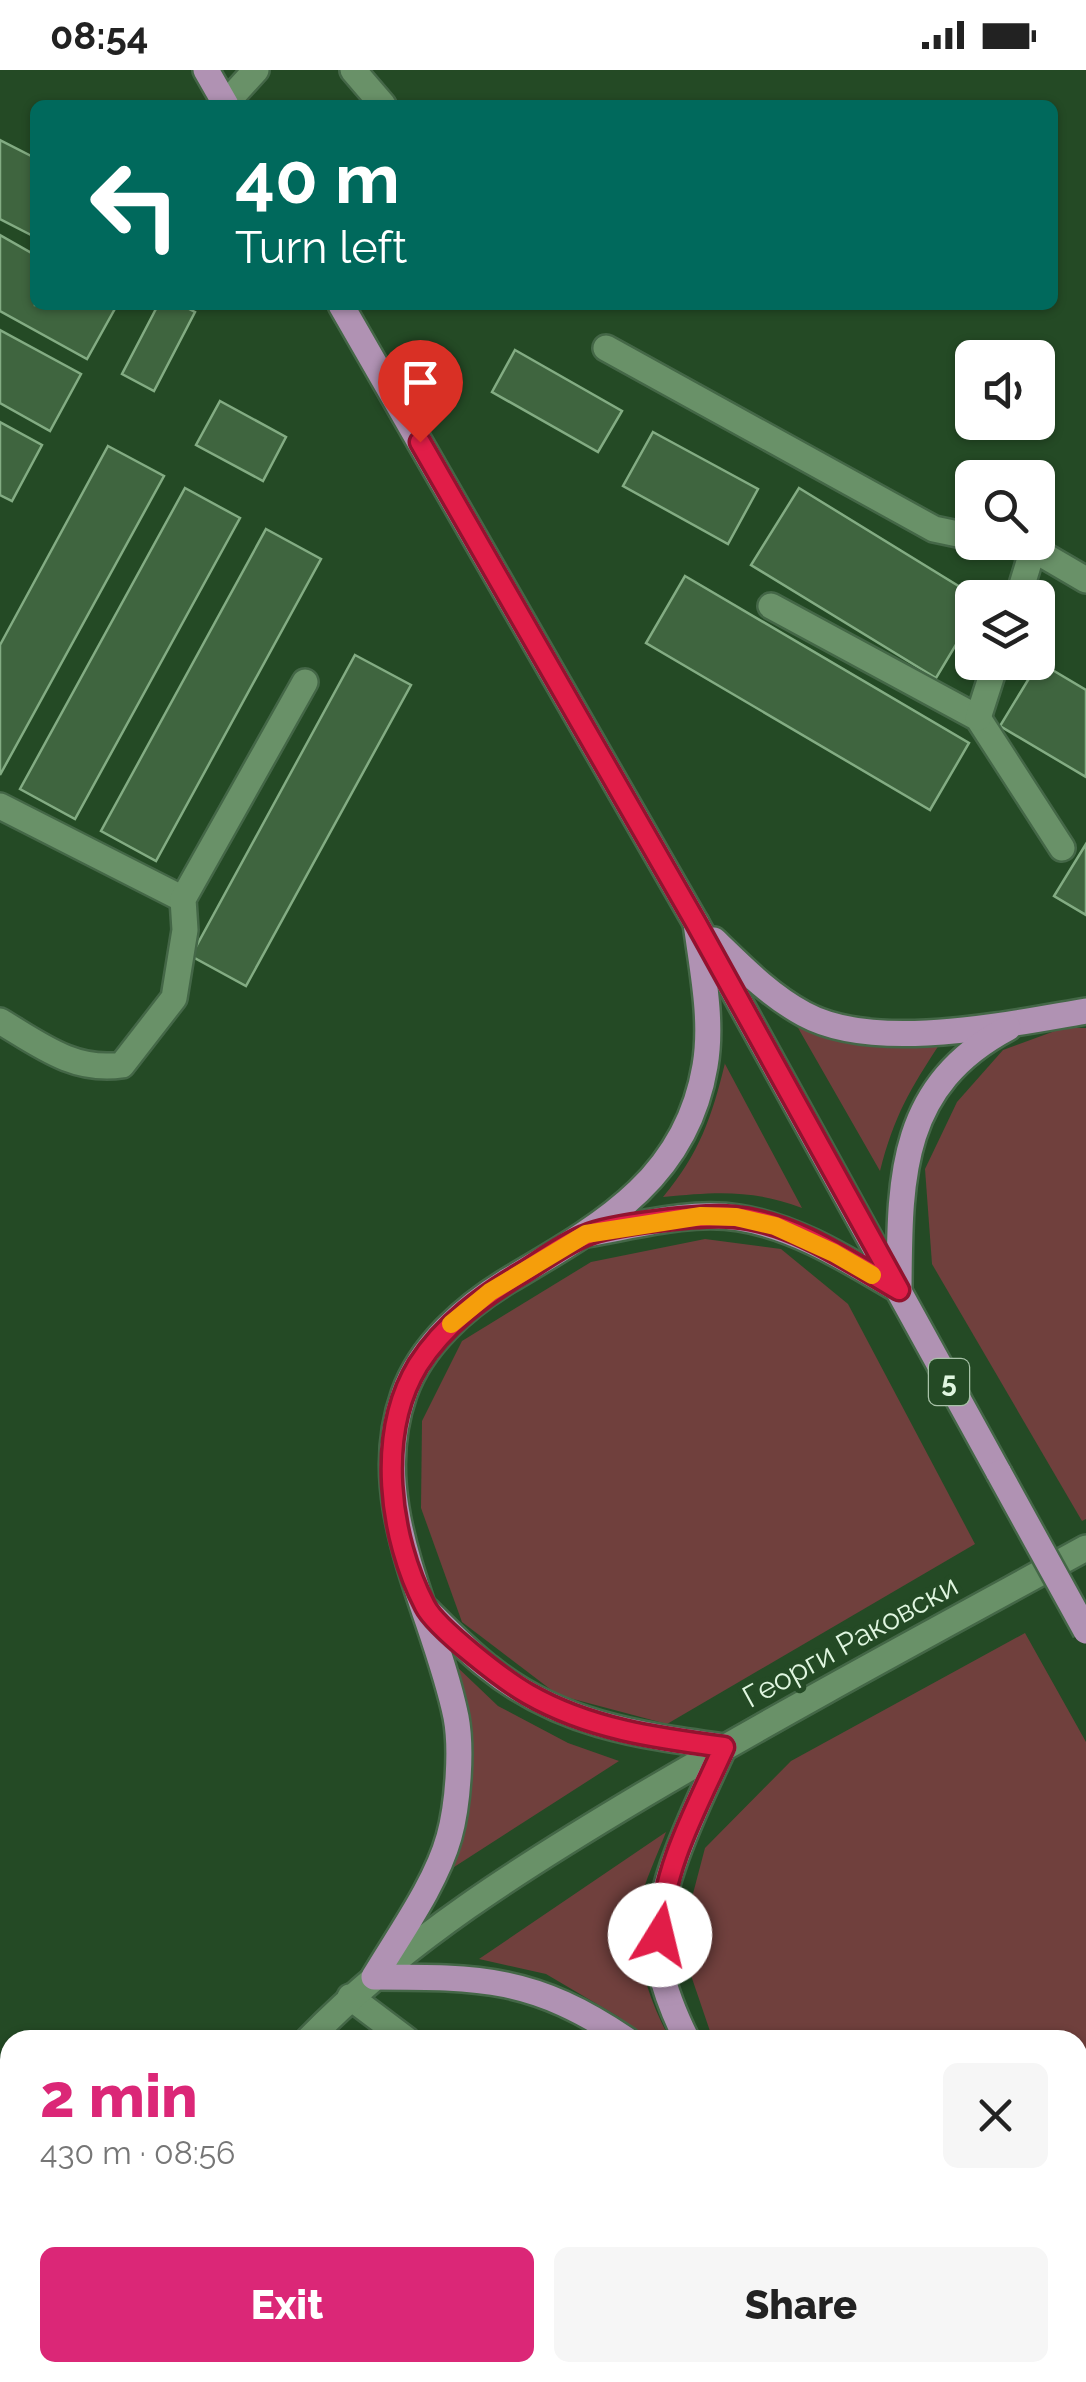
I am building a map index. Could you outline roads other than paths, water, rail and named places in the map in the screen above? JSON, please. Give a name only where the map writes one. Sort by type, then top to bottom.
[{"type":"main road","points":[[206,70],[222,100]]},
{"type":"main road","name":"5","points":[[344,310],[696,923],[1086,1631]]},
{"type":"main road","points":[[696,923],[762,987],[806,1016],[862,1033],[927,1032],[1086,1010]]},
{"type":"main road","points":[[374,1977],[422,1895],[448,1838],[457,1784],[457,1720],[426,1610],[400,1542],[392,1484],[396,1426],[404,1393],[418,1364],[448,1326],[490,1292],[586,1234],[645,1187],[670,1159],[689,1121],[706,1065],[706,1011],[696,923]]},
{"type":"main road","points":[[586,1234],[701,1216],[736,1217],[775,1226],[834,1253],[899,1290],[900,1195],[908,1155],[926,1106],[954,1065],[981,1043],[1022,1021]]},
{"type":"main road","points":[[426,1610],[488,1668],[527,1694],[578,1720],[652,1737],[724,1747],[686,1830],[661,1906],[658,1965],[682,2030]]},
{"type":"main road","points":[[374,1977],[464,1977],[519,1985],[561,2001],[609,2030]]},
{"type":"street","points":[[229,100],[256,70]]},
{"type":"street","points":[[353,70],[379,100]]},
{"type":"street","points":[[606,348],[934,529],[955,533]]},
{"type":"street","points":[[1052,560],[1086,580]]},
{"type":"street","points":[[771,606],[978,718],[1062,848]]},
{"type":"street","points":[[978,718],[990,680]]},
{"type":"street","points":[[0,1021],[67,1061],[100,1068],[122,1065],[174,998],[185,930],[183,899],[305,682]]},
{"type":"street","points":[[0,806],[183,899]]},
{"type":"street","name":"Георги Раковски","points":[[318,2030],[374,1977],[524,1866],[724,1747],[1086,1548]]},
{"type":"street","points":[[350,1997],[394,2030]]}]
